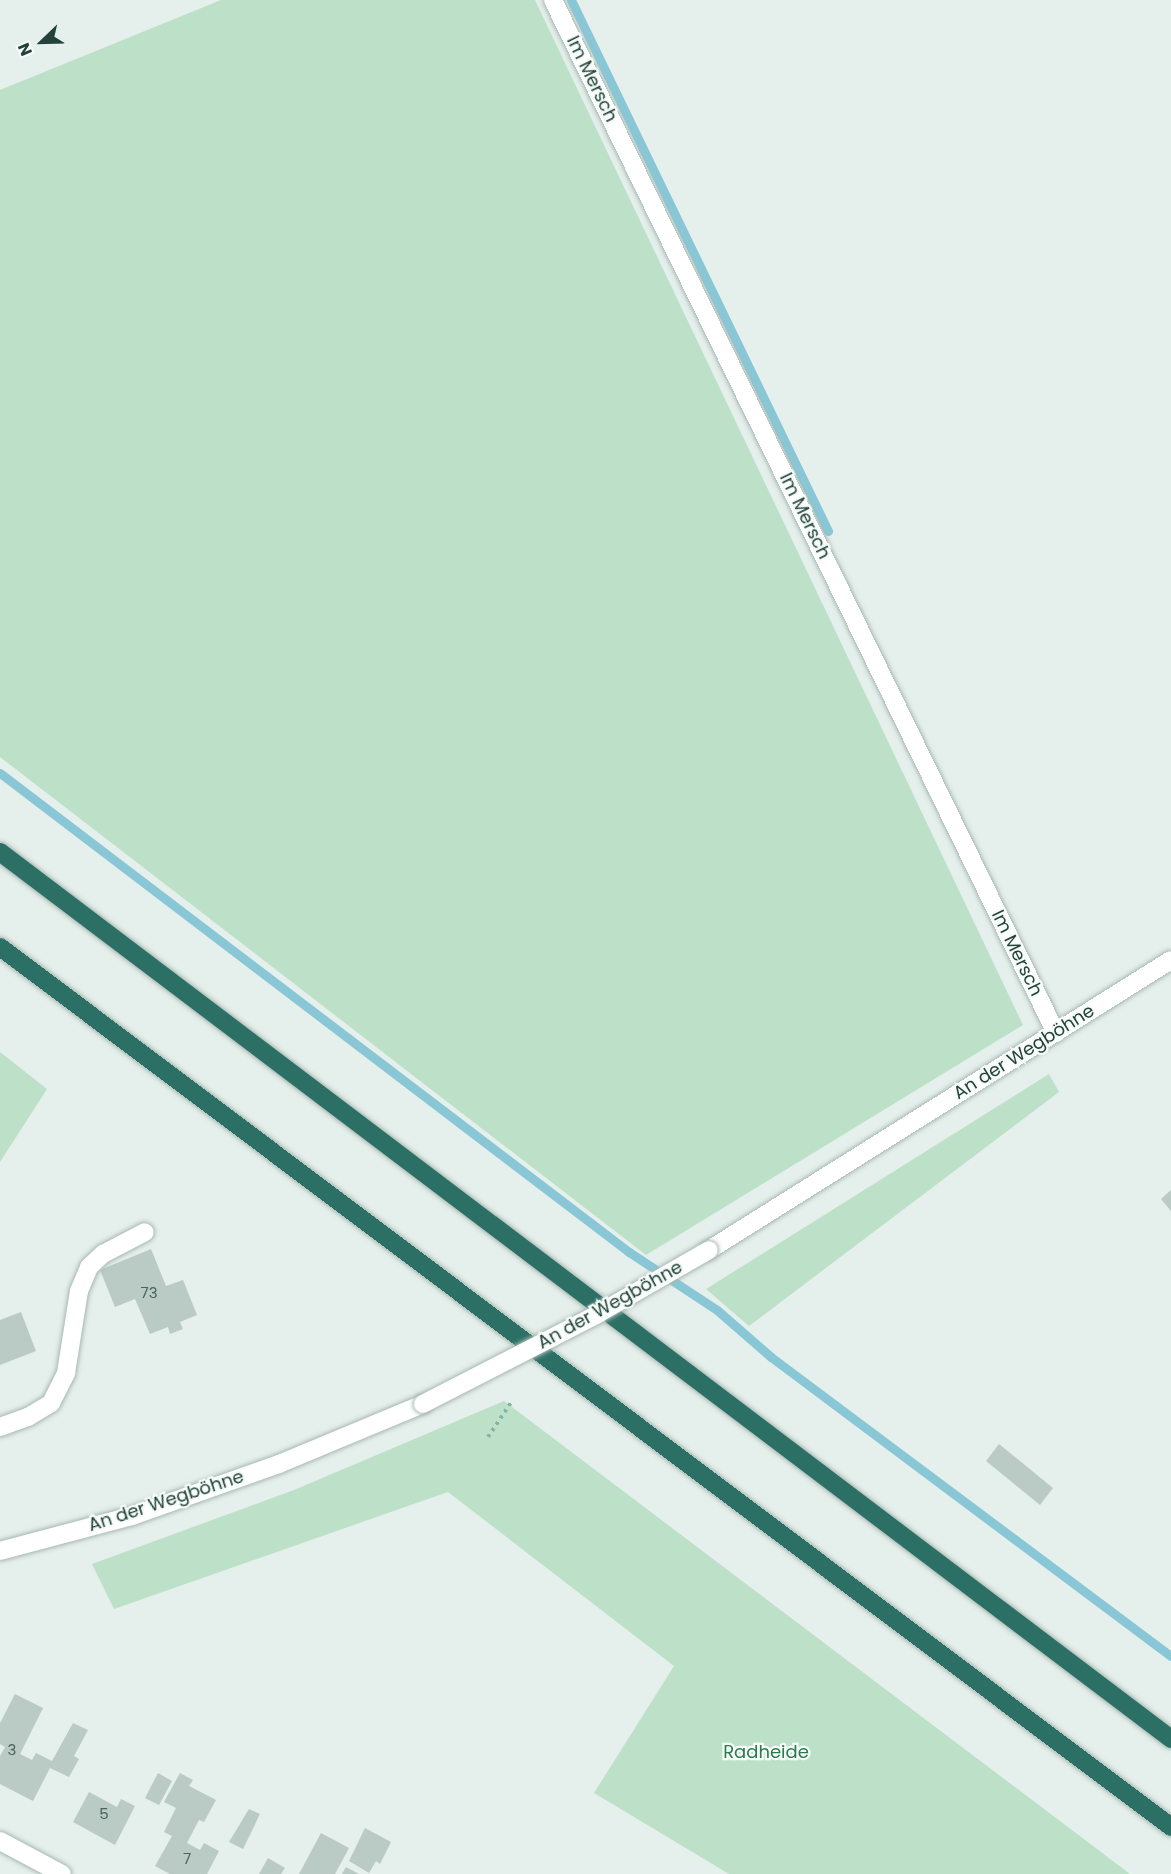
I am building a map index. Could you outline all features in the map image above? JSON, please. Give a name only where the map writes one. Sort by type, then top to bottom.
[{"type":"highway","points":[[0,852],[1171,1739]]},
{"type":"highway","points":[[0,947],[1171,1827]]},
{"type":"street","name":"Im Mersch","points":[[553,0],[1056,1033]]},
{"type":"street","name":"An der Wegböhne","points":[[0,1551],[132,1516],[279,1464],[423,1404],[596,1315],[709,1250],[1171,960]]},
{"type":"street","points":[[7,1425],[51,1402],[66,1373],[79,1291],[89,1267],[103,1254],[145,1232]]},
{"type":"street","points":[[0,1840],[62,1874]]},
{"type":"path","points":[[488,1437],[512,1401]]},
{"type":"green space","points":[[221,0],[535,0],[1023,1025],[646,1255],[0,757],[0,90]]},
{"type":"green space","points":[[0,1052],[47,1089],[0,1162]]},
{"type":"green space","points":[[1049,1074],[1059,1092],[749,1326],[706,1289]]},
{"type":"green space","name":"Radheide","points":[[504,1401],[1130,1874],[729,1874],[594,1793],[674,1666],[448,1492],[114,1609],[92,1564],[294,1490]]},
{"type":"building","points":[[1171,1190],[1171,1211],[1161,1199]]},
{"type":"building","points":[[151,1249],[166,1286],[183,1280],[197,1315],[180,1322],[183,1329],[170,1334],[168,1327],[150,1334],[135,1299],[115,1307],[100,1270]]},
{"type":"building","points":[[21,1312],[36,1351],[0,1365],[0,1320]]},
{"type":"building","points":[[999,1444],[1053,1488],[1040,1505],[986,1461]]},
{"type":"building","points":[[15,1694],[43,1708],[20,1754],[32,1760],[36,1753],[52,1761],[73,1723],[88,1730],[74,1756],[79,1759],[69,1777],[50,1768],[33,1801],[0,1784],[0,1756],[5,1747],[0,1744],[0,1723]]},
{"type":"building","points":[[158,1773],[172,1781],[159,1805],[145,1798]]},
{"type":"building","points":[[180,1773],[193,1780],[189,1786],[216,1800],[204,1822],[199,1820],[187,1843],[200,1850],[204,1843],[219,1851],[207,1874],[170,1874],[155,1866],[172,1836],[164,1832],[176,1808],[164,1802]]},
{"type":"building","points":[[89,1792],[117,1807],[121,1799],[135,1806],[115,1845],[73,1822]]},
{"type":"building","points":[[249,1809],[260,1814],[243,1849],[229,1842]]},
{"type":"building","points":[[365,1828],[391,1842],[380,1864],[376,1861],[369,1873],[349,1861]]},
{"type":"building","points":[[321,1833],[349,1848],[335,1874],[299,1874]]},
{"type":"building","points":[[268,1858],[285,1868],[281,1874],[259,1874]]},
{"type":"building","points":[[346,1867],[359,1874],[342,1874]]},
{"type":"waterway","points":[[571,0],[828,531]]},
{"type":"waterway","points":[[0,773],[629,1252],[717,1310],[771,1357],[1171,1656]]}]
